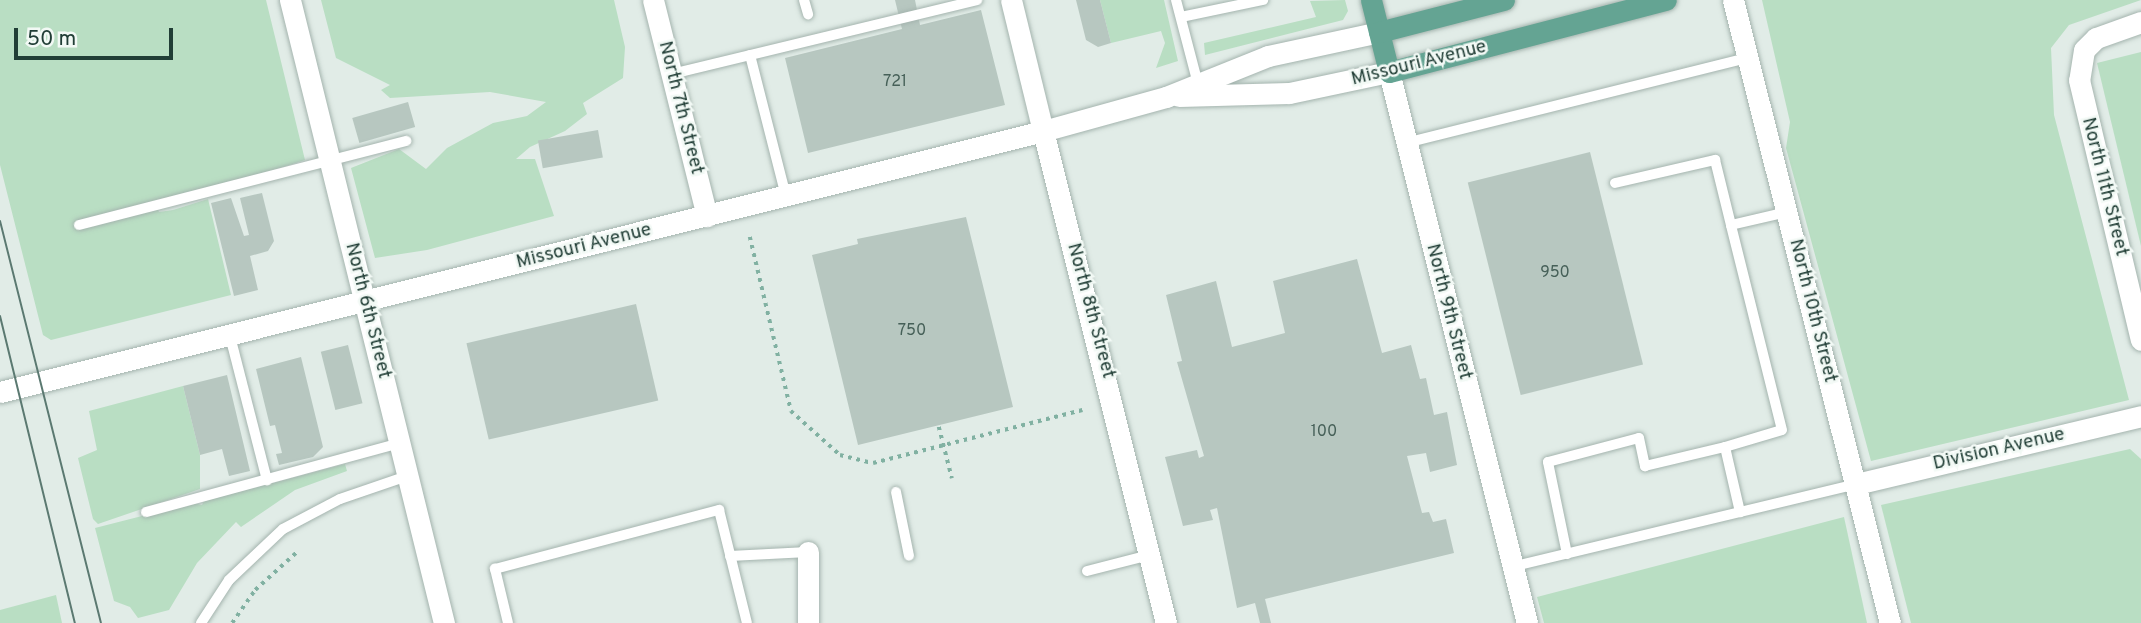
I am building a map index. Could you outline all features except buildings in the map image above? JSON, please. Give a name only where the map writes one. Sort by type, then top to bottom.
[{"type":"main road","name":"North 9th Street","points":[[1371,0],[1389,72]]},
{"type":"main road","name":"Missouri Avenue","points":[[1379,32],[1504,0]]},
{"type":"main road","name":"Missouri Avenue","points":[[1389,72],[1666,0]]},
{"type":"street","name":"North 6th Street","points":[[290,0],[444,623]]},
{"type":"street","name":"North 7th Street","points":[[653,0],[707,216]]},
{"type":"street","name":"North 8th Street","points":[[1011,0],[1166,623]]},
{"type":"street","name":"North 10th Street","points":[[1733,0],[1890,623]]},
{"type":"street","name":"North 11th Street","points":[[2141,22],[2096,38],[2084,50],[2079,80],[2141,340]]},
{"type":"street","name":"Missouri Avenue","points":[[0,392],[1043,131],[1166,97],[1268,56],[1379,32]]},
{"type":"street","name":"Missouri Avenue","points":[[1166,97],[1289,93],[1389,72]]},
{"type":"street","name":"North 9th Street","points":[[1389,72],[1527,623]]},
{"type":"street","name":"Division Avenue","points":[[1856,484],[2141,416]]},
{"type":"street","points":[[808,552],[808,623]]},
{"type":"lane","points":[[804,0],[808,14]]},
{"type":"lane","points":[[672,74],[977,0]]},
{"type":"lane","points":[[1177,0],[1198,84]]},
{"type":"lane","points":[[1181,17],[1263,0]]},
{"type":"lane","points":[[750,55],[786,196]]},
{"type":"lane","points":[[1406,143],[1748,58]]},
{"type":"lane","points":[[79,225],[406,141]]},
{"type":"lane","points":[[1567,554],[1548,462],[1639,438],[1645,466],[1782,430],[1715,160],[1615,183]]},
{"type":"lane","points":[[1731,225],[1787,212]]},
{"type":"lane","points":[[230,336],[267,480]]},
{"type":"lane","points":[[146,512],[400,443]]},
{"type":"lane","points":[[1725,447],[1740,512]]},
{"type":"lane","points":[[201,623],[229,580],[271,537],[317,509],[407,476]]},
{"type":"lane","points":[[1511,567],[1856,484]]},
{"type":"lane","points":[[896,492],[909,556]]},
{"type":"lane","points":[[506,623],[495,569],[719,510],[747,623]]},
{"type":"lane","points":[[730,556],[808,552]]},
{"type":"lane","points":[[1087,571],[1150,555]]},
{"type":"path","points":[[750,237],[790,411],[840,455],[855,462],[873,463],[1082,411]]},
{"type":"path","points":[[939,427],[952,478]]},
{"type":"path","points":[[232,623],[255,590],[298,551]]},
{"type":"green space","points":[[0,0],[266,0],[305,160],[157,207],[159,212],[173,210],[208,199],[231,295],[51,340],[43,335],[0,165]]},
{"type":"green space","points":[[321,0],[614,0],[625,47],[623,78],[583,103],[587,114],[565,131],[530,147],[516,159],[535,159],[554,216],[427,250],[375,258],[351,168],[399,149],[426,169],[447,148],[493,123],[527,116],[546,102],[490,92],[390,98],[381,90],[390,85],[336,58]]},
{"type":"green space","points":[[1100,0],[1164,0],[1178,61],[1156,68],[1165,43],[1161,31],[1111,43]]},
{"type":"green space","points":[[1345,0],[1348,11],[1343,20],[1205,55],[1204,43],[1316,17],[1310,1]]},
{"type":"green space","points":[[1762,0],[2141,0],[2069,25],[2051,48],[2054,115],[2129,400],[1871,461],[1786,148],[1790,122]]},
{"type":"green space","points":[[2141,52],[2141,246],[2097,63]]},
{"type":"green space","points":[[183,386],[200,455],[200,489],[98,524],[93,519],[78,458],[97,450],[89,411]]},
{"type":"green space","points":[[2130,449],[2141,459],[2141,623],[1911,623],[1881,505]]},
{"type":"green space","points":[[345,464],[347,471],[295,490],[241,527],[236,522],[197,563],[169,610],[138,618],[130,607],[114,601],[95,528],[193,503],[202,505],[204,501]]},
{"type":"green space","points":[[1844,517],[1867,623],[1544,623],[1537,597]]},
{"type":"green space","points":[[56,595],[62,623],[0,623],[0,610]]},
{"type":"tram line","points":[[0,221],[101,623]]},
{"type":"tram line","points":[[0,316],[75,623]]}]
